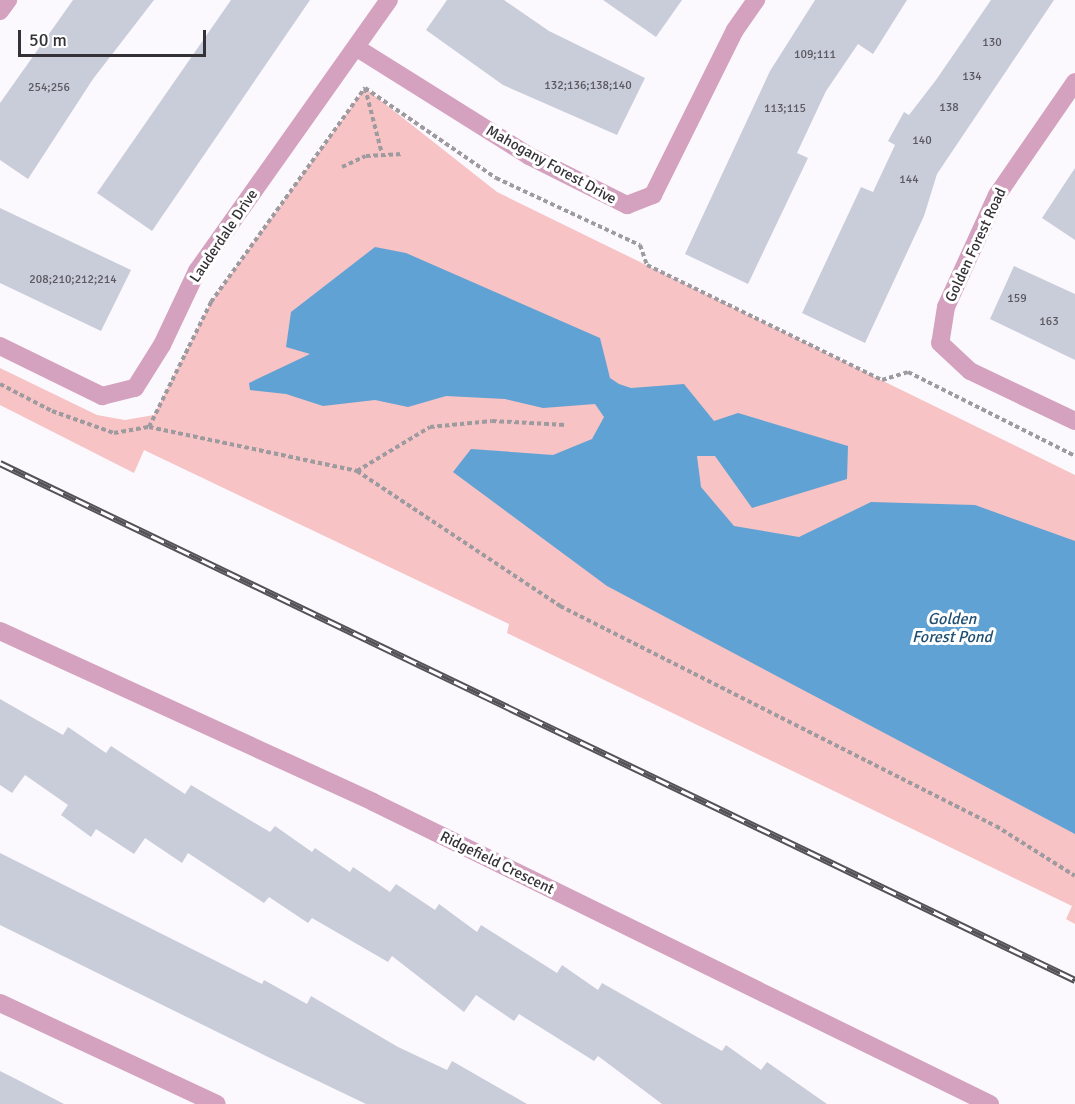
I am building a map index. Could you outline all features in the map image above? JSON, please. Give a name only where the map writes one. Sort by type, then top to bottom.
[{"type":"street","points":[[0,11],[8,0]]},
{"type":"street","name":"Lauderdale Drive","points":[[0,346],[102,396],[135,388],[162,345],[197,271],[389,0]]},
{"type":"street","name":"Mahogany Forest Drive","points":[[357,48],[529,156],[627,205],[653,195],[735,30],[756,0]]},
{"type":"street","name":"Golden Forest Road","points":[[1075,82],[997,195],[946,307],[940,343],[970,371],[1075,421]]},
{"type":"street","name":"Ridgefield Crescent","points":[[0,631],[373,802],[990,1104]]},
{"type":"street","points":[[0,1003],[217,1104]]},
{"type":"path","points":[[364,88],[382,154]]},
{"type":"path","points":[[149,427],[211,302],[364,88]]},
{"type":"path","points":[[364,88],[496,178],[640,244],[647,266],[882,380],[908,372],[1075,456]]},
{"type":"path","points":[[342,167],[382,154],[403,154]]},
{"type":"path","points":[[0,384],[52,411],[114,433],[149,427],[357,471],[560,606],[996,826],[1075,876]]},
{"type":"path","points":[[357,471],[430,427],[492,421],[566,425]]},
{"type":"shaded area","points":[[365,88],[497,192],[1075,475],[1075,924],[1066,919],[1072,906],[507,633],[509,624],[144,450],[134,473],[0,405],[0,368],[97,415],[125,420],[154,415],[211,302]]},
{"type":"water","name":"Golden Forest Pond","points":[[375,247],[406,253],[600,338],[610,378],[619,384],[631,388],[684,384],[714,421],[738,413],[848,446],[847,479],[752,508],[715,456],[697,456],[701,487],[734,526],[799,537],[871,502],[975,505],[1075,541],[1075,834],[607,586],[453,472],[471,449],[553,455],[592,439],[604,417],[595,404],[543,408],[505,399],[446,396],[408,407],[375,400],[323,406],[286,394],[250,390],[249,383],[310,354],[286,347],[291,312]]},
{"type":"building","points":[[73,0],[154,0],[93,79],[28,179],[0,160],[0,103]]},
{"type":"building","points":[[231,0],[310,0],[152,231],[97,193]]},
{"type":"building","points":[[447,0],[504,0],[549,31],[645,78],[617,135],[503,85],[426,30]]},
{"type":"building","points":[[603,0],[682,0],[656,37]]},
{"type":"building","points":[[815,0],[907,0],[873,54],[858,44],[826,91],[797,153],[808,158],[748,284],[685,254],[770,71]]},
{"type":"building","points":[[991,0],[1054,0],[937,174],[924,216],[865,343],[802,313],[861,187],[873,192],[895,145],[888,141],[904,112],[909,115]]},
{"type":"building","points":[[1075,168],[1075,240],[1042,218]]},
{"type":"building","points":[[0,208],[131,270],[101,331],[0,283]]},
{"type":"building","points":[[1014,266],[1075,294],[1075,360],[990,319]]},
{"type":"building","points":[[0,699],[63,735],[68,727],[106,753],[111,746],[185,794],[191,785],[270,832],[275,826],[312,852],[315,848],[350,872],[353,867],[390,892],[396,884],[435,910],[439,904],[477,932],[481,925],[557,973],[562,965],[598,990],[602,983],[722,1051],[726,1045],[761,1070],[767,1062],[827,1104],[662,1104],[598,1056],[594,1061],[519,1014],[514,1021],[476,995],[464,1012],[392,956],[388,962],[312,918],[308,923],[269,897],[264,903],[188,853],[182,863],[145,838],[134,854],[96,829],[91,837],[61,815],[68,805],[25,775],[12,793],[0,785]]},
{"type":"building","points":[[0,853],[262,984],[264,980],[307,1004],[311,996],[398,1047],[447,1070],[452,1061],[527,1104],[366,1104],[0,925]]},
{"type":"building","points":[[0,1071],[16,1079],[64,1104],[0,1104]]},
{"type":"railway","points":[[0,463],[1075,980]]}]
